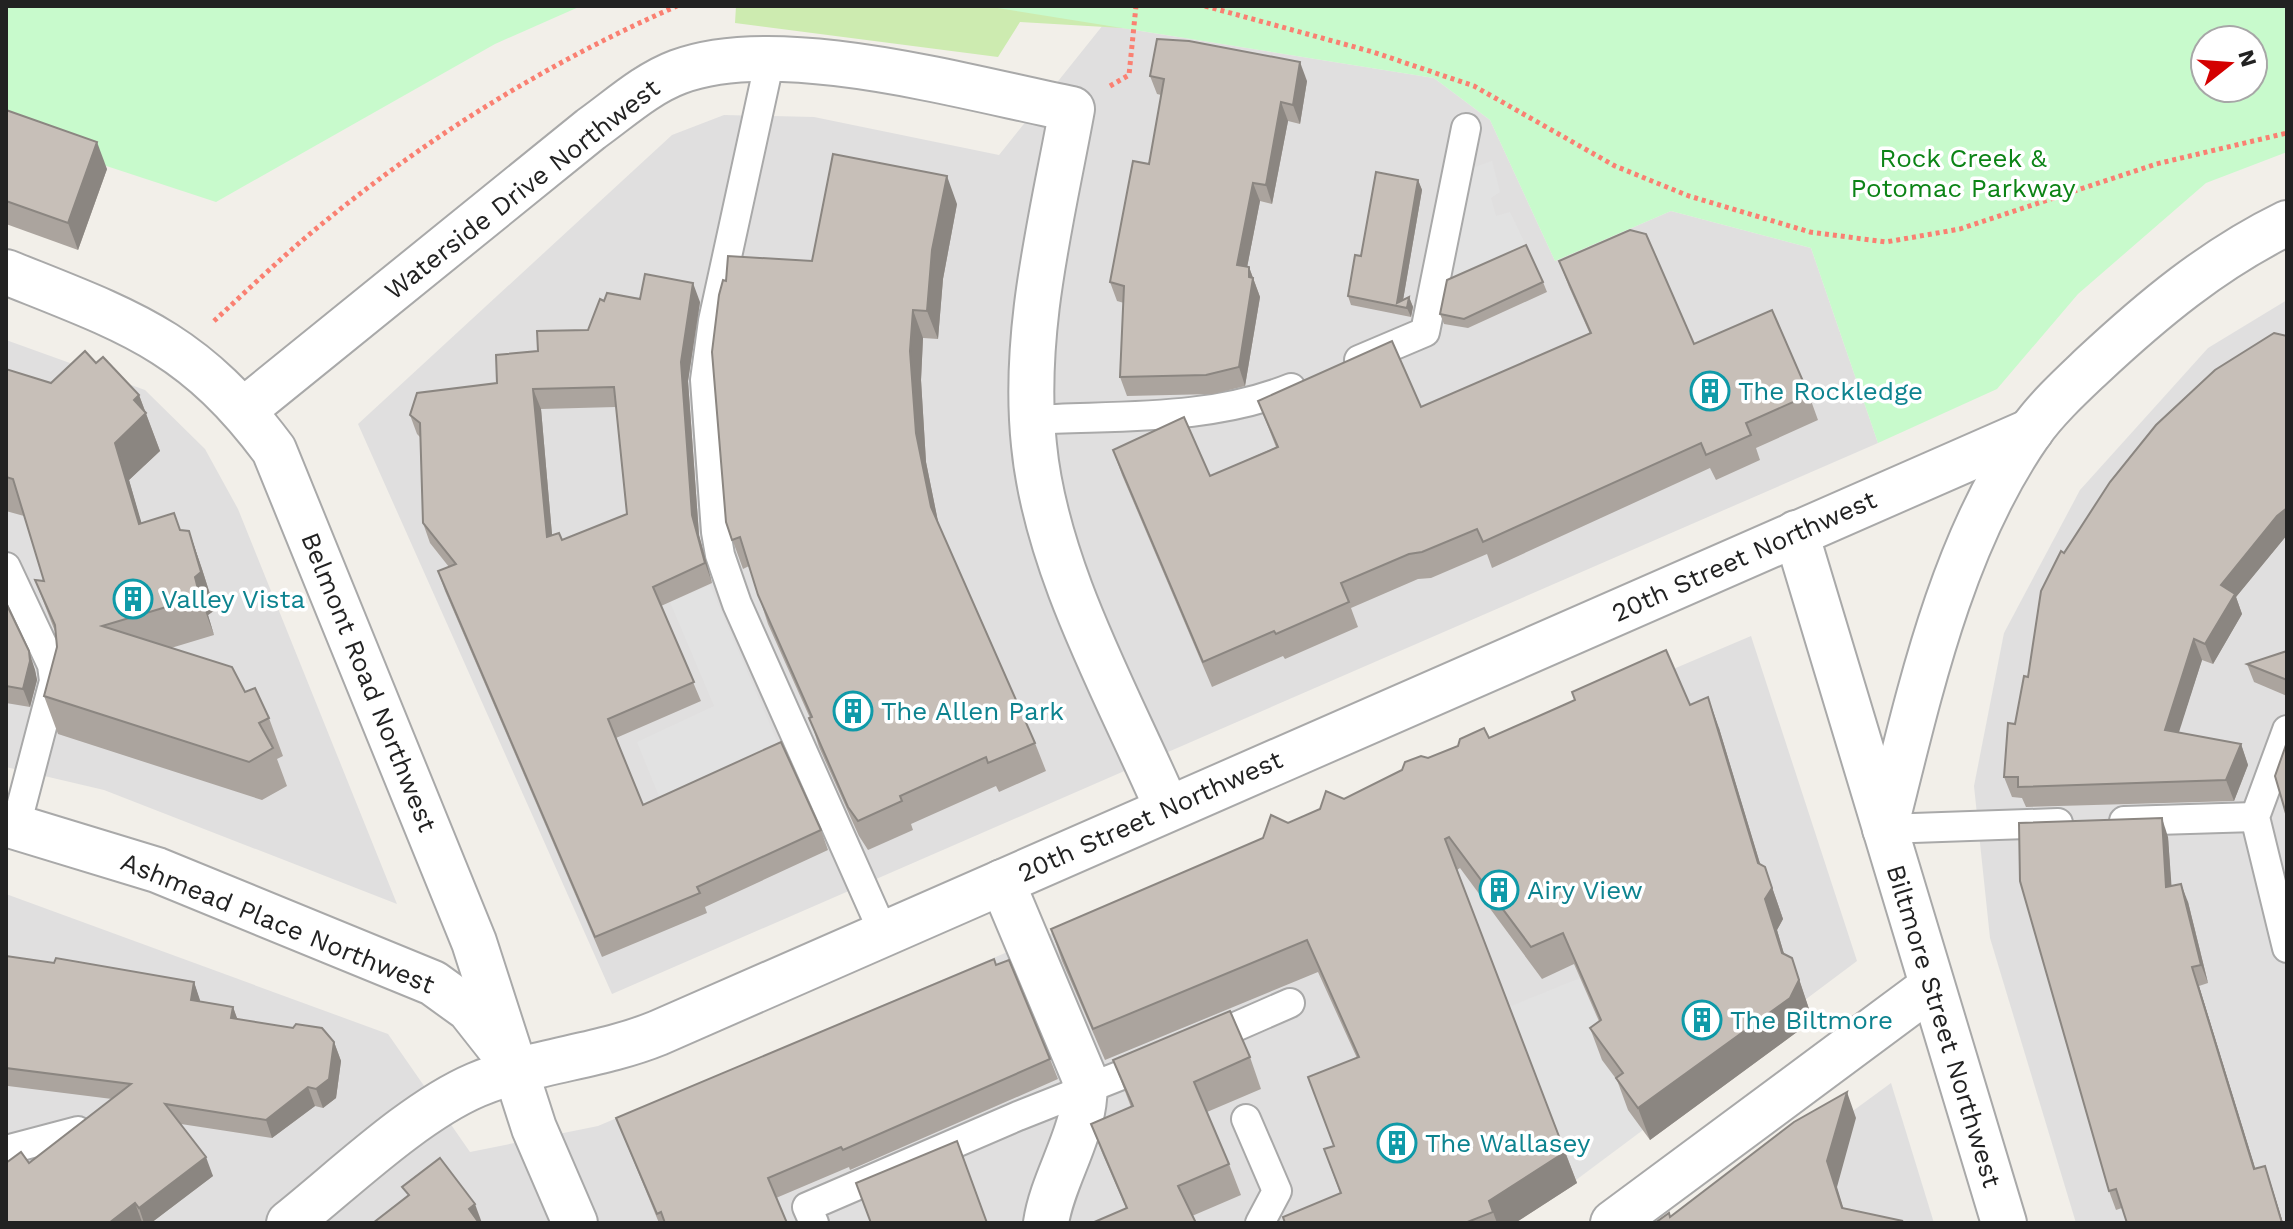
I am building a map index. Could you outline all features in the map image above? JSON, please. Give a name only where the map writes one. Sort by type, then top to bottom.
[{"type":"street","name":"Waterside Drive Northwest","points":[[244,410],[646,89],[696,66],[722,60],[770,59],[863,68],[1072,109]]},
{"type":"street","points":[[1072,109],[1036,308],[1032,420],[1040,483],[1067,574],[1167,808]]},
{"type":"street","name":"Biltmore Street Northwest","points":[[1885,829],[1923,683],[1959,574],[1986,510],[2031,431],[2073,384],[2153,310],[2212,265],[2287,223]]},
{"type":"street","name":"Belmont Road Northwest","points":[[6,272],[124,319],[180,351],[244,410],[284,468],[474,942],[534,1128],[575,1223]]},
{"type":"street","name":"20th Street Northwest","points":[[289,1223],[425,1115],[472,1087],[516,1072],[632,1043],[2031,431]]},
{"type":"street","name":"Biltmore Street Northwest","points":[[1796,533],[2004,1223]]},
{"type":"street","name":"Ashmead Place Northwest","points":[[11,825],[157,870],[433,983],[469,1009],[516,1072]]},
{"type":"street","points":[[1002,882],[1081,1063],[1086,1090],[1046,1223]]},
{"type":"street","points":[[1613,1223],[1931,987]]},
{"type":"lane","points":[[770,59],[713,321],[705,380],[716,532],[720,555],[737,604],[884,934]]},
{"type":"lane","points":[[1032,420],[1215,411],[1259,401],[1425,332],[1466,128]]},
{"type":"lane","points":[[6,567],[52,665],[54,681],[11,825]]},
{"type":"lane","points":[[2287,730],[2255,817],[2287,948]]},
{"type":"lane","points":[[1885,829],[2255,817]]},
{"type":"lane","points":[[814,1223],[807,1207],[1290,1003]]},
{"type":"lane","points":[[1246,1119],[1277,1191],[1260,1223]]},
{"type":"lane","points":[[6,1150],[78,1131]]},
{"type":"path","points":[[180,351],[327,219],[462,120],[603,38],[677,6]]},
{"type":"path","points":[[1072,109],[1129,75],[1136,6]]},
{"type":"path","points":[[1205,6],[1373,52],[1474,86],[1615,166],[1689,196],[1810,232],[1886,242],[1960,229],[2156,164],[2287,133]]},
{"type":"shaded area","points":[[1103,25],[1434,78],[1490,120],[1555,261],[1671,211],[1811,248],[1878,443],[612,994],[358,424],[672,135],[724,115],[814,117],[999,155]]},
{"type":"shaded area","points":[[1492,161],[1500,192],[1491,198],[1496,216],[1510,212],[1530,254],[1442,293],[1469,169]]},
{"type":"shaded area","points":[[2287,300],[2287,1223],[2076,1223],[1990,938],[1974,786],[2004,633],[2080,490],[2208,348]]},
{"type":"shaded area","points":[[6,340],[145,390],[205,449],[238,509],[397,904],[104,790],[6,767]]},
{"type":"shaded area","points":[[710,585],[786,762],[667,816],[637,742],[714,706],[670,602]]},
{"type":"shaded area","points":[[1751,636],[1857,961],[1507,1223],[6,1223],[6,894],[388,1034],[470,1152],[598,1126]]},
{"type":"shaded area","points":[[1580,978],[1643,1130],[1576,1180],[1509,1007]]},
{"type":"shaded area","points":[[1891,1083],[1934,1223],[1700,1223]]},
{"type":"green space","points":[[6,6],[581,6],[495,44],[216,202],[6,133]]},
{"type":"green space","points":[[736,6],[1164,6],[1173,31],[1020,22],[998,57],[735,23]]},
{"type":"green space","name":"Rock Creek & Potomac Parkway","points":[[985,6],[2287,6],[2287,152],[2206,183],[2078,294],[1997,389],[1878,443],[1811,248],[1671,211],[1555,261],[1490,120],[1434,78]]},
{"type":"building","points":[[1157,39],[1189,41],[1300,62],[1293,105],[1281,102],[1266,185],[1253,183],[1237,265],[1249,267],[1249,277],[1253,278],[1239,367],[1206,375],[1120,377],[1124,286],[1110,282],[1133,161],[1149,164],[1164,79],[1150,76]]},
{"type":"building","points":[[6,110],[97,142],[68,223],[6,201]]},
{"type":"building","points":[[833,154],[947,176],[932,250],[927,311],[913,310],[910,351],[916,433],[931,507],[1035,743],[988,763],[986,757],[900,796],[902,801],[858,821],[848,807],[809,718],[812,717],[758,595],[740,537],[732,540],[726,522],[712,352],[719,295],[723,280],[726,281],[728,256],[812,261]]},
{"type":"building","points":[[1376,172],[1418,180],[1397,303],[1409,297],[1407,308],[1348,296],[1355,255],[1361,256]]},
{"type":"building","points":[[1630,230],[1646,234],[1694,344],[1772,310],[1809,395],[1746,423],[1751,435],[1706,455],[1701,443],[1483,542],[1477,529],[1341,583],[1349,602],[1203,662],[1113,450],[1184,417],[1210,476],[1278,447],[1258,401],[1392,341],[1421,407],[1591,333],[1559,261]]},
{"type":"building","points":[[1526,245],[1543,282],[1464,319],[1440,314],[1447,280]]},
{"type":"building","points":[[645,274],[693,283],[681,362],[692,515],[705,563],[653,587],[694,682],[608,719],[643,805],[781,742],[821,830],[697,887],[700,893],[595,937],[438,571],[456,564],[423,523],[420,423],[410,415],[417,393],[497,383],[496,355],[538,351],[537,331],[588,330],[600,299],[604,301],[607,293],[640,299]],"holes":[[[614,387],[627,514],[562,540],[559,533],[547,537],[533,389]]]},
{"type":"building","points":[[2274,333],[2287,336],[2287,508],[2221,585],[2235,594],[2205,644],[2194,639],[2165,730],[2241,744],[2226,780],[2018,787],[2018,777],[2004,777],[2008,723],[2015,724],[2024,676],[2028,677],[2041,591],[2061,551],[2064,553],[2110,482],[2156,425],[2215,370]]},
{"type":"building","name":"Valley Vista","points":[[85,351],[96,363],[103,357],[139,395],[134,400],[146,413],[115,443],[139,524],[174,513],[180,530],[189,531],[201,572],[195,577],[200,597],[102,626],[232,667],[245,692],[255,688],[269,718],[259,723],[273,748],[249,762],[44,696],[57,647],[55,625],[35,580],[44,581],[13,479],[6,477],[6,369],[51,383]]},
{"type":"building","points":[[6,603],[29,651],[30,661],[23,689],[6,686]]},
{"type":"building","points":[[1666,650],[1690,705],[1708,697],[1758,863],[1765,867],[1772,888],[1765,899],[1782,953],[1792,958],[1799,980],[1790,998],[1638,1108],[1616,1078],[1623,1073],[1590,1028],[1601,1020],[1563,933],[1531,947],[1449,837],[1445,839],[1565,1152],[1489,1201],[1493,1212],[1465,1223],[1285,1223],[1283,1217],[1341,1193],[1324,1149],[1334,1146],[1308,1077],[1359,1057],[1307,940],[1093,1029],[1051,929],[1263,838],[1271,815],[1288,823],[1320,809],[1326,791],[1344,799],[1402,770],[1405,762],[1421,756],[1428,758],[1458,746],[1460,739],[1484,728],[1489,738],[1575,700],[1572,692]]},
{"type":"building","points":[[2287,651],[2287,680],[2247,664]]},
{"type":"building","points":[[2287,742],[2287,817],[2275,776]]},
{"type":"building","points":[[2162,818],[2166,887],[2181,884],[2201,965],[2192,967],[2254,1169],[2265,1166],[2282,1223],[2127,1223],[2116,1189],[2109,1191],[2020,881],[2019,823]]},
{"type":"building","points":[[6,956],[54,963],[56,958],[194,982],[191,1000],[233,1007],[231,1018],[293,1028],[296,1024],[322,1028],[334,1042],[329,1079],[316,1089],[308,1087],[266,1120],[165,1104],[206,1157],[139,1208],[135,1203],[109,1223],[6,1223],[6,1163],[21,1152],[29,1163],[131,1084],[6,1068]]},
{"type":"building","points":[[994,959],[996,965],[1009,960],[1050,1059],[843,1150],[841,1147],[768,1178],[787,1223],[665,1223],[661,1212],[657,1214],[616,1118]]},
{"type":"building","points":[[1230,1011],[1250,1057],[1194,1082],[1229,1164],[1178,1186],[1196,1223],[1092,1223],[1127,1208],[1091,1124],[1133,1106],[1113,1060]]},
{"type":"building","points":[[1847,1092],[1827,1161],[1842,1208],[1903,1221],[1655,1223],[1669,1213],[1670,1217],[1794,1122]]},
{"type":"building","points":[[957,1141],[987,1223],[871,1223],[856,1183]]},
{"type":"building","points":[[440,1158],[475,1204],[469,1209],[479,1223],[373,1223],[409,1195],[402,1187]]},
{"type":"place","name":"The Rockledge","points":[[1710,391]]},
{"type":"place","name":"Valley Vista","points":[[133,599]]},
{"type":"place","name":"The Allen Park","points":[[853,711]]},
{"type":"place","name":"Airy View","points":[[1499,890]]},
{"type":"place","name":"The Biltmore","points":[[1702,1020]]},
{"type":"place","name":"The Wallasey","points":[[1397,1143]]}]
